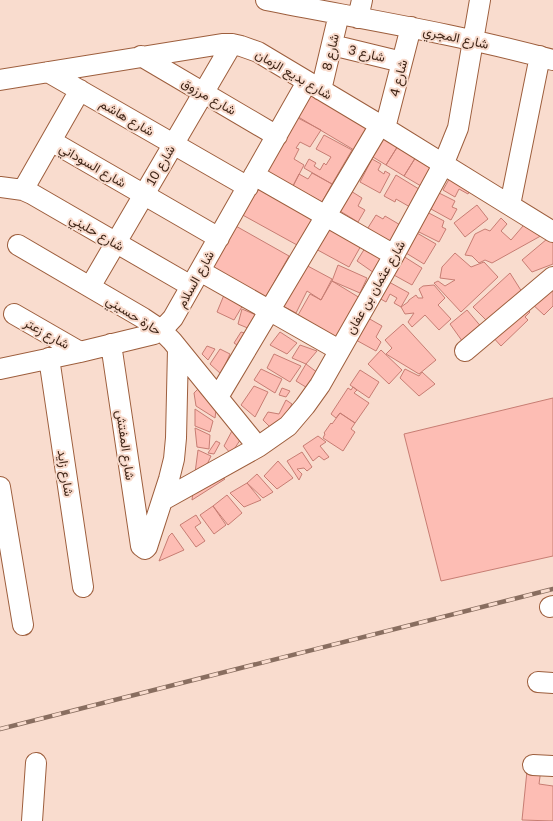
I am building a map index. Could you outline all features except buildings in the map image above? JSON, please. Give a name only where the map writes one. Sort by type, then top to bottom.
[{"type":"street","name":"شارع المجري","points":[[266,0],[339,14],[360,9],[411,27],[474,40],[546,58]]},
{"type":"street","name":"شارع عثمان بن عفان","points":[[163,500],[258,447],[288,426],[313,396],[394,255],[443,165],[458,128],[480,0]]},
{"type":"street","name":"شارع 8","points":[[314,86],[332,45],[339,14]]},
{"type":"street","name":"شارع 4","points":[[218,397],[326,216],[383,127],[411,27]]},
{"type":"street","name":"شارع بديع الزمان","points":[[0,80],[140,56],[222,44],[241,46],[258,52],[553,232]]},
{"type":"street","name":"شارع 10","points":[[90,287],[232,44]]},
{"type":"street","name":"شارع 3","points":[[332,45],[402,62]]},
{"type":"street","name":"شارع مرزوق","points":[[140,56],[276,136]]},
{"type":"street","points":[[510,205],[546,58]]},
{"type":"street","name":"شارع هاشم","points":[[48,72],[173,144],[326,216],[394,255]]},
{"type":"street","name":"شارع السلام","points":[[0,369],[80,352],[154,334],[161,330],[173,318],[276,136],[314,86]]},
{"type":"street","points":[[23,190],[80,90]]},
{"type":"street","name":"شارع السوداني","points":[[51,141],[218,238]]},
{"type":"street","name":"شارع حليني","points":[[0,187],[23,190],[116,242],[270,311],[339,350]]},
{"type":"street","name":"حارة حسيني","points":[[18,245],[161,330],[258,447]]},
{"type":"street","points":[[465,351],[553,277]]},
{"type":"street","name":"شارع زعتر","points":[[14,314],[80,352]]},
{"type":"street","name":"شارع المفتش","points":[[111,344],[141,546],[145,549],[163,500]]},
{"type":"street","points":[[163,500],[170,479],[174,459],[176,438],[178,349]]},
{"type":"street","name":"شارع زايد","points":[[49,358],[83,587]]},
{"type":"street","points":[[0,486],[22,625]]},
{"type":"street","points":[[32,821],[36,763]]},
{"type":"street","points":[[534,765],[553,766]]},
{"type":"railway","points":[[0,729],[553,589]]}]
